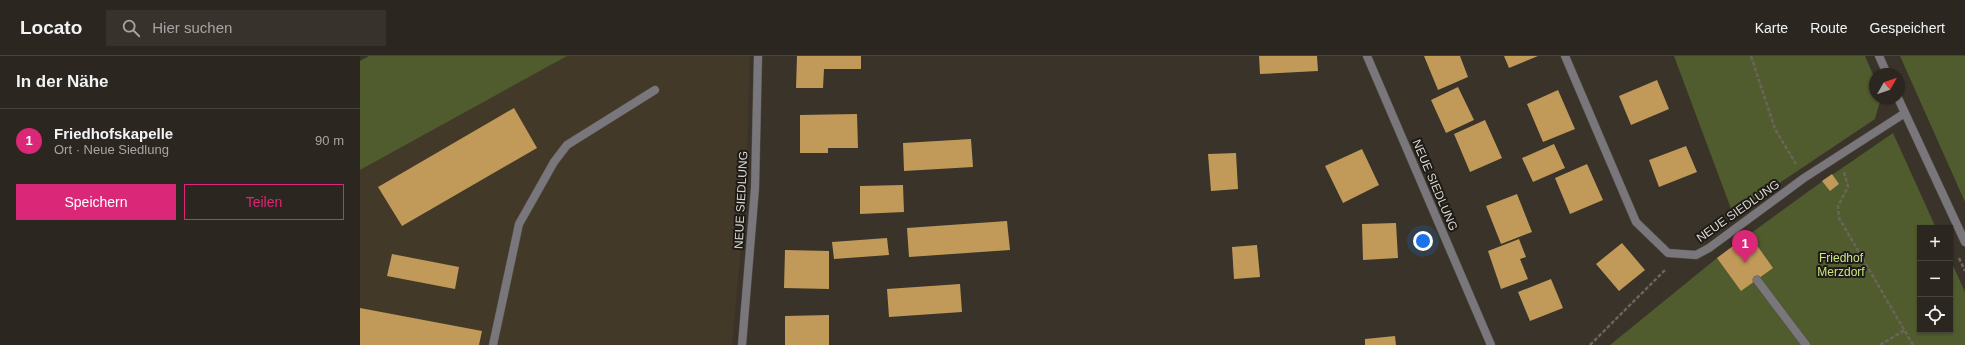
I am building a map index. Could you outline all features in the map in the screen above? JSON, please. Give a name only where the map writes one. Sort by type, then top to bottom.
[{"type":"street","name":"NEUE SIEDLUNG","points":[[742,345],[755,188],[758,56]]},
{"type":"street","name":"NEUE SIEDLUNG","points":[[1367,56],[1490,345]]},
{"type":"street","name":"NEUE SIEDLUNG","points":[[1565,56],[1636,222],[1668,253],[1696,255],[1709,248],[1804,178],[1905,113]]},
{"type":"street","points":[[1879,56],[1884,68]]},
{"type":"street","points":[[493,345],[518,224],[554,162],[567,145],[655,90]]},
{"type":"street","points":[[1901,104],[1965,242]]},
{"type":"street","points":[[1757,280],[1806,345]]},
{"type":"path","points":[[1751,56],[1775,129],[1804,178]]},
{"type":"path","points":[[1836,158],[1842,168],[1848,187],[1838,206],[1839,218],[1913,345]]},
{"type":"path","points":[[1590,345],[1681,254]]},
{"type":"path","points":[[1880,345],[1905,330]]},
{"type":"shaded area","points":[[567,56],[750,56],[746,190],[732,345],[360,345],[360,170]]},
{"type":"green space","points":[[369,56],[567,56],[360,170],[360,61]]},
{"type":"green space","points":[[1674,56],[1865,56],[1870,68],[1869,68],[1869,104],[1879,104],[1875,119],[1733,214]]},
{"type":"green space","points":[[1900,56],[1965,56],[1965,202]]},
{"type":"green space","name":"Friedhof Merzdorf","points":[[1893,133],[1935,225],[1917,225],[1917,333],[1953,333],[1953,266],[1965,292],[1965,345],[1610,345],[1717,258],[1813,188]]},
{"type":"building","points":[[797,56],[861,56],[861,69],[824,69],[823,88],[796,88]]},
{"type":"building","points":[[1259,56],[1317,56],[1318,71],[1260,74]]},
{"type":"building","points":[[1424,56],[1460,56],[1468,77],[1438,90]]},
{"type":"building","points":[[1504,56],[1538,56],[1509,68]]},
{"type":"building","points":[[1657,80],[1669,109],[1631,125],[1619,96]]},
{"type":"building","points":[[1458,87],[1474,120],[1446,133],[1431,100]]},
{"type":"building","points":[[1558,90],[1575,129],[1543,142],[1527,104]]},
{"type":"building","points":[[514,108],[537,148],[402,226],[378,187]]},
{"type":"building","points":[[857,114],[858,148],[828,148],[828,153],[800,153],[800,115]]},
{"type":"building","points":[[1485,120],[1502,158],[1470,172],[1454,134]]},
{"type":"building","points":[[971,139],[973,167],[904,171],[903,143]]},
{"type":"building","points":[[1554,144],[1565,168],[1533,182],[1522,158]]},
{"type":"building","points":[[1686,146],[1697,172],[1659,187],[1649,160]]},
{"type":"building","points":[[1362,149],[1379,185],[1343,203],[1325,166]]},
{"type":"building","points":[[1236,153],[1238,189],[1211,191],[1208,154]]},
{"type":"building","points":[[1587,164],[1603,200],[1570,214],[1555,178]]},
{"type":"building","points":[[1832,174],[1839,184],[1830,191],[1822,181]]},
{"type":"building","points":[[903,185],[904,212],[860,214],[860,186]]},
{"type":"building","points":[[1517,194],[1532,232],[1501,244],[1486,206]]},
{"type":"building","points":[[1007,221],[1010,250],[909,257],[907,228]]},
{"type":"building","points":[[1396,223],[1398,258],[1363,260],[1362,224]]},
{"type":"building","points":[[1749,234],[1773,268],[1741,291],[1717,258]]},
{"type":"building","points":[[887,238],[889,255],[834,259],[832,242]]},
{"type":"building","points":[[1519,239],[1526,257],[1520,259],[1528,279],[1501,289],[1488,251]]},
{"type":"building","points":[[1622,243],[1645,270],[1619,291],[1596,264]]},
{"type":"building","points":[[1257,245],[1260,277],[1234,279],[1232,247]]},
{"type":"building","points":[[785,250],[829,251],[829,289],[784,288]]},
{"type":"building","points":[[392,254],[459,267],[455,289],[387,276]]},
{"type":"building","points":[[1551,279],[1563,308],[1530,321],[1518,292]]},
{"type":"building","points":[[960,284],[962,312],[889,317],[887,289]]},
{"type":"building","points":[[360,308],[482,331],[479,345],[360,345]]},
{"type":"building","points":[[829,315],[829,345],[785,345],[785,316]]},
{"type":"building","points":[[1395,336],[1396,345],[1365,345],[1365,339]]},
{"type":"place","name":"Friedhofskapelle","points":[[1745,263]]}]
